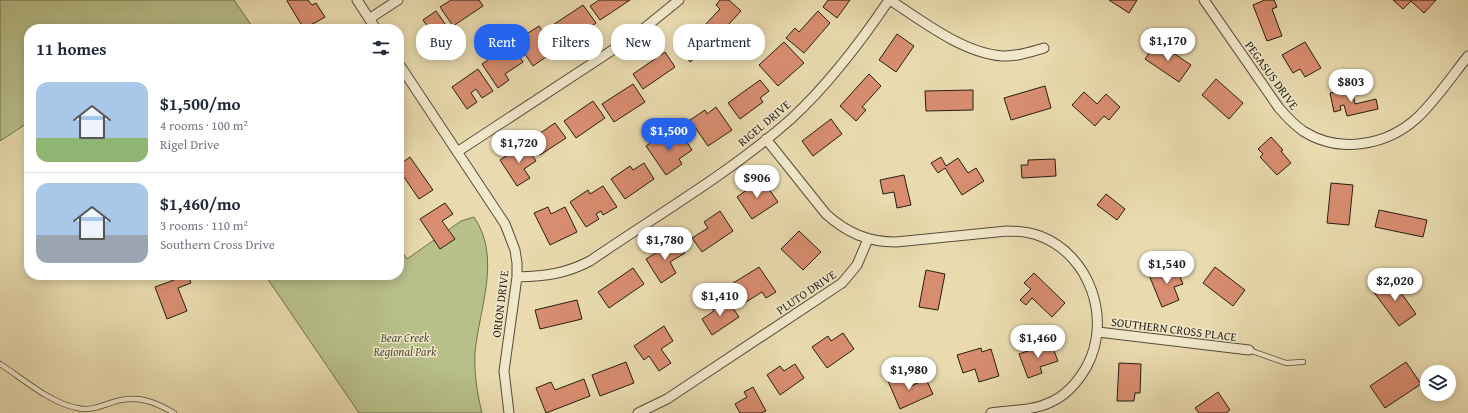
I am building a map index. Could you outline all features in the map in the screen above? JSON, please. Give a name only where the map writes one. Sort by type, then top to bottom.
[{"type":"street","points":[[357,0],[372,24]]},
{"type":"street","points":[[369,19],[398,0]]},
{"type":"street","points":[[456,152],[637,34],[679,0]]},
{"type":"street","points":[[890,0],[939,31],[975,50],[1003,56],[1019,55],[1044,48]]},
{"type":"street","name":"RIGEL DRIVE","points":[[517,277],[548,276],[575,268],[590,261],[733,164],[791,118],[833,76],[890,0]]},
{"type":"street","name":"PEGASUS DRIVE","points":[[1204,0],[1279,108],[1293,124],[1304,131],[1333,144],[1362,144],[1377,141],[1408,125],[1426,108],[1468,56]]},
{"type":"street","name":"ORION DRIVE","points":[[404,72],[505,224],[515,250],[517,277],[504,371],[509,413]]},
{"type":"street","points":[[766,139],[826,214],[847,230],[868,239],[882,242],[896,242],[1007,231],[1023,232],[1039,236],[1053,242],[1075,261],[1084,273],[1096,301],[1098,332],[1095,348],[1083,374],[1073,386],[1051,402],[1019,411],[991,413]]},
{"type":"street","name":"PLUTO DRIVE","points":[[638,413],[666,400],[842,283],[857,264],[868,239]]},
{"type":"street","name":"SOUTHERN CROSS PLACE","points":[[1098,332],[1248,350]]},
{"type":"lane","points":[[1248,350],[1265,357],[1286,362],[1303,362]]},
{"type":"lane","points":[[0,364],[56,400],[76,408],[97,408],[130,399],[153,402],[174,413]]},
{"type":"green space","points":[[0,0],[234,0],[251,24],[24,24],[24,125],[0,141]]},
{"type":"green space","name":"Bear Creek Regional Park","points":[[474,217],[482,233],[487,249],[488,266],[486,284],[475,353],[476,383],[482,413],[359,413],[268,280],[404,280],[404,254],[407,259],[461,221]]},
{"type":"building","points":[[308,0],[312,5],[316,3],[325,17],[313,24],[301,24],[287,1]]},
{"type":"building","points":[[451,0],[479,0],[483,6],[456,24],[452,24],[440,7]]},
{"type":"building","points":[[599,0],[630,0],[600,20],[590,6]]},
{"type":"building","points":[[720,0],[729,0],[741,11],[729,24],[706,24],[720,9],[716,5]]},
{"type":"building","points":[[828,0],[850,0],[837,18],[823,7]]},
{"type":"building","points":[[1109,0],[1137,0],[1129,13]]},
{"type":"building","points":[[1265,0],[1274,0],[1277,7],[1272,9],[1282,36],[1267,41],[1253,5]]},
{"type":"building","points":[[1393,0],[1436,0],[1424,13],[1411,1],[1403,9]]},
{"type":"building","points":[[583,5],[596,23],[595,24],[554,24]]},
{"type":"building","points":[[436,11],[445,24],[426,24],[423,20]]},
{"type":"building","points":[[818,11],[830,23],[804,53],[786,38],[795,28],[799,32]]},
{"type":"building","points":[[538,27],[538,60],[542,60],[533,66],[529,60],[530,32]]},
{"type":"building","points":[[897,34],[914,46],[896,72],[879,60]]},
{"type":"building","points":[[784,42],[804,63],[778,86],[759,65]]},
{"type":"building","points":[[1157,42],[1191,65],[1179,82],[1145,59]]},
{"type":"building","points":[[1305,42],[1321,68],[1305,77],[1300,69],[1293,73],[1282,55]]},
{"type":"building","points":[[665,52],[675,67],[643,89],[633,74],[653,60],[665,60]]},
{"type":"building","points":[[488,60],[522,60],[523,62],[505,74],[509,80],[498,88],[482,64]]},
{"type":"building","points":[[478,69],[493,91],[482,98],[476,89],[471,93],[477,102],[467,109],[452,87]]},
{"type":"building","points":[[869,74],[881,86],[862,107],[866,110],[856,121],[840,106]]},
{"type":"building","points":[[1216,79],[1243,103],[1229,119],[1202,95]]},
{"type":"building","points":[[760,80],[769,91],[760,98],[763,102],[740,119],[728,103]]},
{"type":"building","points":[[633,84],[645,102],[614,122],[602,104]]},
{"type":"building","points":[[1045,86],[1051,108],[1011,120],[1004,98]]},
{"type":"building","points":[[1352,88],[1355,104],[1376,99],[1378,109],[1347,116],[1344,105],[1340,106],[1341,110],[1334,112],[1330,93]]},
{"type":"building","points":[[973,90],[973,110],[926,111],[925,91]]},
{"type":"building","points":[[1084,92],[1097,104],[1106,94],[1120,107],[1109,120],[1104,116],[1095,126],[1072,105]]},
{"type":"building","points":[[593,101],[605,118],[576,138],[564,121]]},
{"type":"building","points":[[716,107],[732,130],[708,146],[690,120],[705,110],[707,114]]},
{"type":"building","points":[[831,119],[842,134],[813,156],[802,141]]},
{"type":"building","points":[[555,123],[566,138],[540,155],[530,140]]},
{"type":"building","points":[[678,129],[692,150],[679,159],[682,164],[666,175],[646,146],[662,135],[668,145],[674,141],[670,135]]},
{"type":"building","points":[[1271,137],[1283,150],[1281,151],[1291,163],[1277,175],[1260,157],[1263,154],[1258,149]]},
{"type":"building","points":[[525,144],[536,161],[524,169],[530,178],[517,186],[500,160]]},
{"type":"building","points":[[410,157],[433,190],[419,199],[404,177],[404,161]]},
{"type":"building","points":[[941,157],[946,166],[958,158],[968,173],[976,168],[984,181],[962,195],[945,168],[938,173],[931,163]]},
{"type":"building","points":[[1055,159],[1056,176],[1022,178],[1021,165],[1028,165],[1028,160]]},
{"type":"building","points":[[644,163],[654,179],[625,199],[611,179],[630,166],[633,170]]},
{"type":"building","points":[[904,175],[911,205],[897,208],[894,192],[883,194],[880,180]]},
{"type":"building","points":[[762,179],[778,202],[752,219],[737,197]]},
{"type":"building","points":[[1331,183],[1353,185],[1349,225],[1327,223]]},
{"type":"building","points":[[603,186],[617,207],[603,215],[601,211],[596,214],[599,219],[586,227],[570,202],[588,190],[590,194]]},
{"type":"building","points":[[1106,194],[1125,209],[1117,220],[1097,205]]},
{"type":"building","points":[[445,203],[453,214],[442,221],[455,239],[440,249],[420,219]]},
{"type":"building","points":[[548,207],[551,214],[565,207],[577,232],[550,245],[534,213]]},
{"type":"building","points":[[1379,210],[1427,220],[1423,237],[1375,227]]},
{"type":"building","points":[[720,211],[733,231],[702,252],[692,238],[708,228],[704,222]]},
{"type":"building","points":[[799,231],[821,252],[803,270],[781,249]]},
{"type":"building","points":[[677,240],[685,253],[670,262],[676,273],[661,283],[646,259]]},
{"type":"building","points":[[1175,264],[1183,284],[1174,287],[1179,300],[1162,307],[1149,275]]},
{"type":"building","points":[[759,267],[776,292],[766,298],[762,292],[743,304],[730,285]]},
{"type":"building","points":[[1215,267],[1245,290],[1233,306],[1203,283]]},
{"type":"building","points":[[633,268],[644,284],[609,308],[598,292]]},
{"type":"building","points":[[926,270],[945,274],[938,310],[919,307]]},
{"type":"building","points":[[1034,273],[1065,303],[1052,317],[1032,298],[1026,305],[1020,300],[1031,289],[1024,283]]},
{"type":"building","points":[[1394,277],[1400,285],[1397,287],[1416,314],[1399,326],[1373,291]]},
{"type":"building","points":[[174,280],[190,280],[191,283],[178,288],[187,311],[167,319],[155,287]]},
{"type":"building","points":[[577,300],[582,319],[540,329],[535,310]]},
{"type":"building","points":[[716,300],[720,306],[728,301],[739,317],[712,335],[702,319],[714,311],[709,305]]},
{"type":"building","points":[[664,326],[673,341],[661,349],[671,363],[659,371],[649,356],[644,360],[634,346]]},
{"type":"building","points":[[843,333],[854,349],[827,368],[812,347],[828,336],[831,341]]},
{"type":"building","points":[[1051,343],[1058,361],[1040,367],[1042,373],[1028,378],[1019,354]]},
{"type":"building","points":[[981,348],[982,352],[991,349],[999,376],[979,382],[975,369],[963,373],[957,355]]},
{"type":"building","points":[[626,362],[634,383],[600,396],[592,375]]},
{"type":"building","points":[[1406,362],[1420,383],[1420,385],[1385,408],[1370,386]]},
{"type":"building","points":[[1119,363],[1141,364],[1140,393],[1135,393],[1134,401],[1117,401]]},
{"type":"building","points":[[795,364],[804,378],[780,395],[767,375],[780,366],[784,371]]},
{"type":"building","points":[[905,374],[911,386],[926,379],[933,394],[900,409],[888,381]]},
{"type":"building","points":[[584,379],[590,396],[546,413],[536,388],[551,382],[555,390]]},
{"type":"building","points":[[753,387],[766,411],[761,413],[740,413],[735,404],[747,397],[744,392]]},
{"type":"building","points":[[1218,392],[1230,410],[1226,413],[1199,413],[1195,408]]}]
